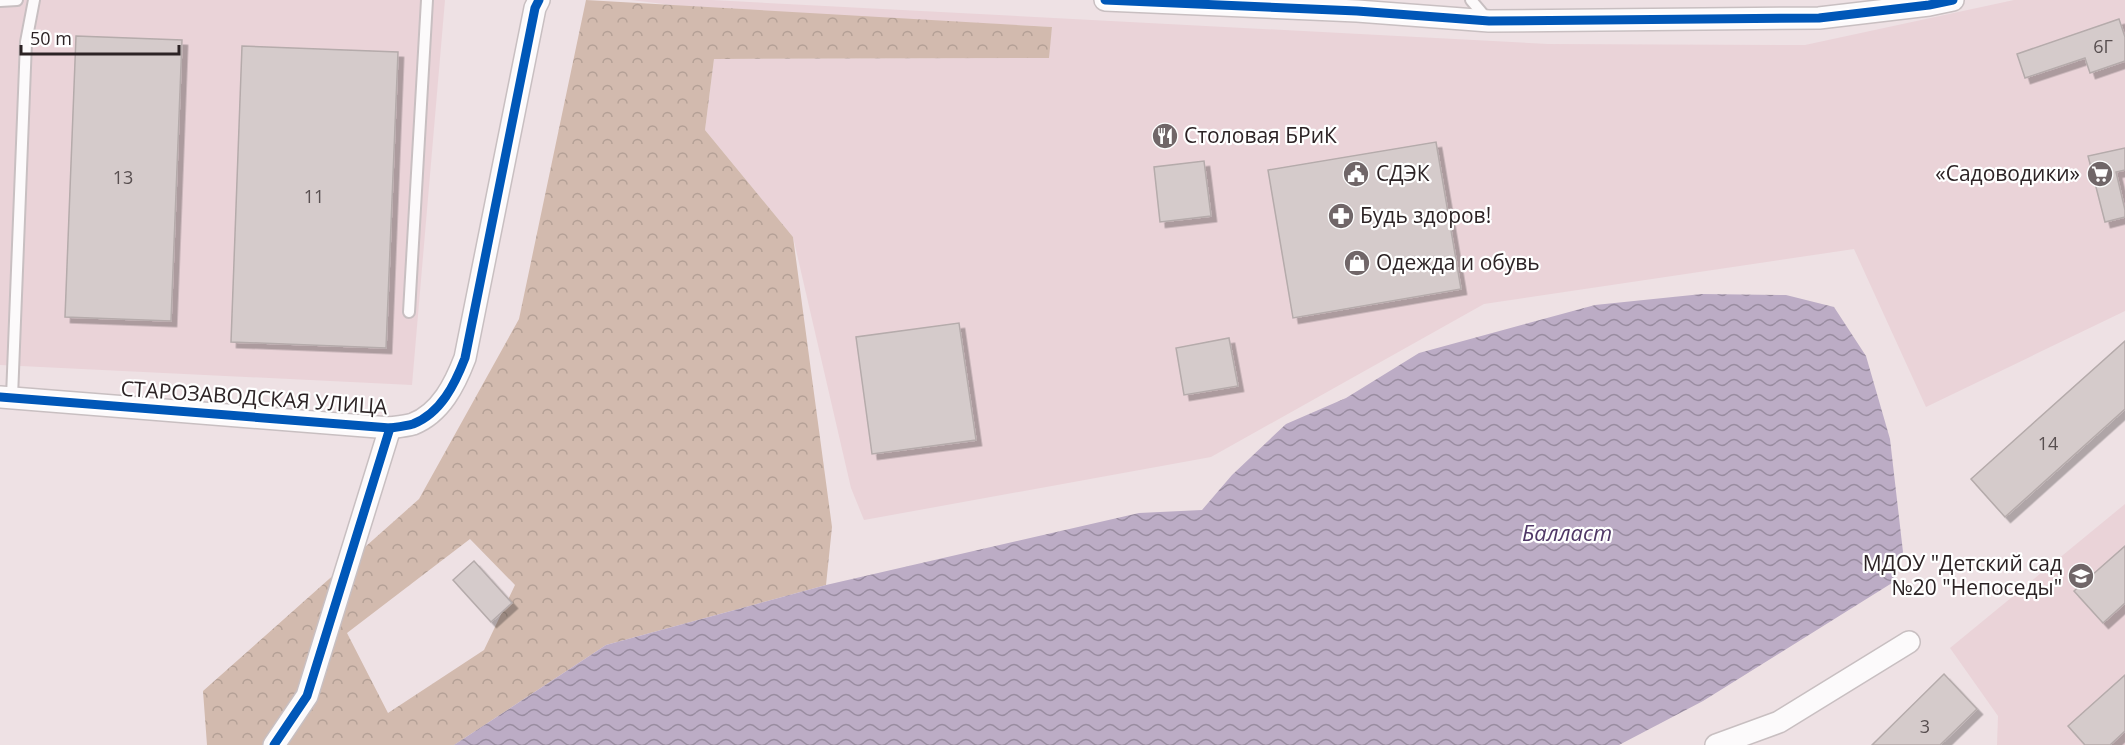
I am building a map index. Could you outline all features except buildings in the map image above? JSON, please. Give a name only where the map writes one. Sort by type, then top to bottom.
[{"type":"street","name":"СТАРОЗАВОДСКАЯ УЛИЦА","points":[[6,397],[390,428],[411,425],[427,417],[449,392],[465,358],[535,8],[539,0]]},
{"type":"street","points":[[1105,0],[1354,6],[1489,21],[1819,18],[1953,0]]},
{"type":"street","points":[[274,745],[307,696],[390,428]]},
{"type":"street","points":[[1716,745],[1779,722],[1909,642]]},
{"type":"lane","points":[[0,1],[17,0]]},
{"type":"lane","points":[[6,397],[26,42],[34,0]]},
{"type":"lane","points":[[409,312],[427,0]]},
{"type":"lane","points":[[1471,0],[1489,21]]},
{"type":"shaded area","points":[[0,0],[445,0],[412,385],[0,365]]},
{"type":"shaded area","points":[[631,0],[712,0],[1548,44],[1805,45],[2014,0],[2125,0],[2125,311],[1926,407],[1854,249],[1484,304],[1211,457],[864,520],[851,488],[793,237],[705,130],[714,59],[1048,58],[1052,27],[696,8]]},
{"type":"shaded area","name":"МДОУ \"Детский сад №20 \"Непоседы\"","points":[[2125,504],[2125,745],[1997,745],[1998,716],[1950,648]]},
{"type":"green space","points":[[586,0],[1052,27],[1049,58],[714,59],[705,130],[793,237],[832,527],[826,585],[606,645],[454,745],[207,745],[203,691],[419,499],[519,319]],"holes":[[[470,539],[515,585],[484,650],[388,713],[347,633]]]},
{"type":"water","name":"Балласт","points":[[1702,294],[1786,295],[1834,307],[1866,356],[1890,439],[1903,552],[1892,583],[1703,701],[1619,745],[454,745],[606,645],[826,585],[1139,513],[1202,510],[1232,475],[1286,424],[1346,398],[1419,353],[1595,305]]},
{"type":"cycle path","points":[[0,397],[390,428],[413,424],[432,413],[446,397],[465,358],[535,8],[539,0]]},
{"type":"cycle path","points":[[1105,0],[1357,11],[1489,21],[1819,18],[1953,0]]},
{"type":"cycle path","points":[[274,745],[307,696],[390,428]]},
{"type":"place","name":"Столовая БРиК","points":[[1165,136]]},
{"type":"place","name":"СДЭК","points":[[1356,174]]},
{"type":"place","name":"«Садоводики»","points":[[2100,174]]},
{"type":"place","name":"Будь здоров!","points":[[1341,216]]},
{"type":"place","name":"Одежда и обувь","points":[[1357,263]]},
{"type":"place","name":"МДОУ \"Детский сад №20 \"Непоседы\"","points":[[2081,576]]}]
